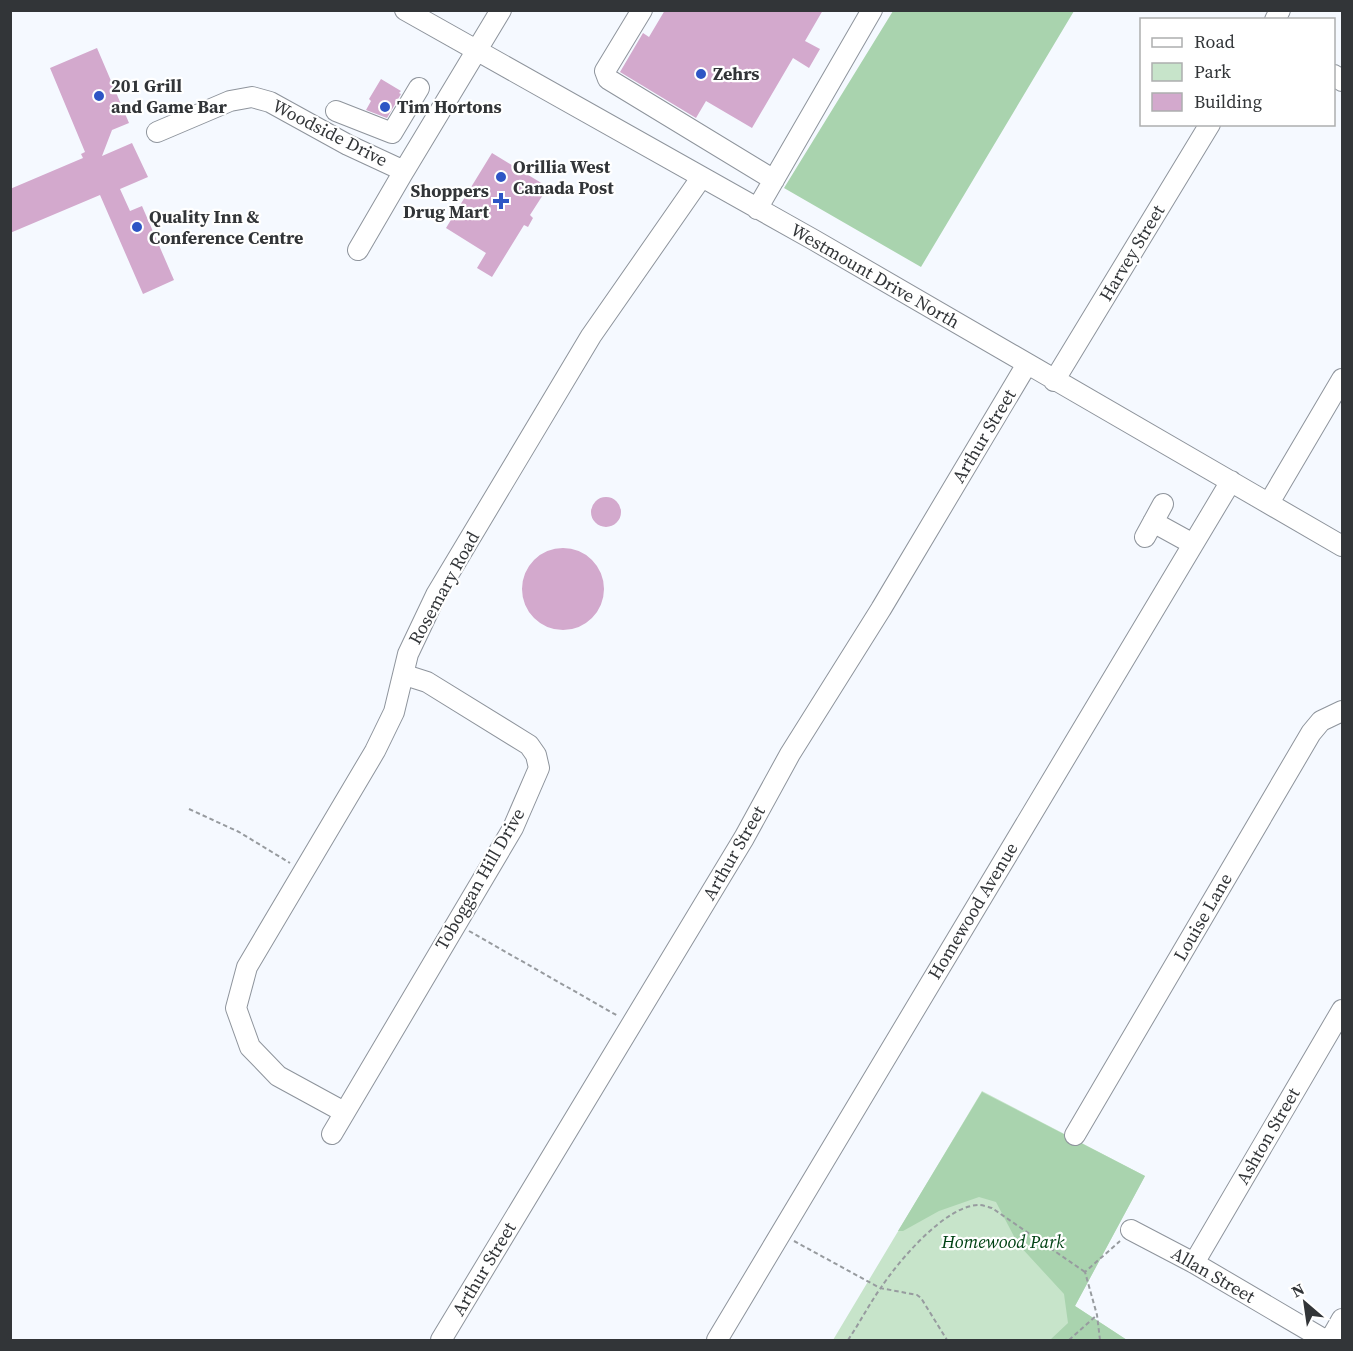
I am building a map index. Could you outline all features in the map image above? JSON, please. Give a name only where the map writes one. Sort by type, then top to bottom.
[{"type":"street","name":"Westmount Drive North","points":[[405,10],[757,209],[1342,546]]},
{"type":"street","name":"Woodside Drive","points":[[157,132],[230,101],[252,97],[270,102],[348,145],[404,171],[501,10]]},
{"type":"street","points":[[642,10],[605,71],[608,79],[774,180]]},
{"type":"street","points":[[757,209],[872,10]]},
{"type":"street","points":[[336,111],[392,134],[419,88]]},
{"type":"street","name":"Harvey Street","points":[[1054,381],[1209,126]]},
{"type":"street","points":[[358,250],[404,171]]},
{"type":"street","name":"Rosemary Road","points":[[344,1112],[278,1076],[250,1047],[236,1008],[247,967],[375,751],[394,712],[405,675],[408,654],[442,585],[591,336],[701,178]]},
{"type":"street","name":"Arthur Street","points":[[441,1341],[744,838],[790,754],[881,609],[1027,364]]},
{"type":"street","points":[[1269,503],[1342,380]]},
{"type":"street","name":"Homewood Avenue","points":[[717,1341],[1231,482]]},
{"type":"street","points":[[1163,504],[1149,529],[1193,544]]},
{"type":"street","name":"Toboggan Hill Drive","points":[[332,1134],[513,828],[539,768],[536,755],[529,745],[427,682],[405,675]]},
{"type":"street","name":"Louise Lane","points":[[1075,1135],[1311,733],[1321,721],[1342,711]]},
{"type":"street","name":"Ashton Street","points":[[1194,1263],[1342,1010]]},
{"type":"street","name":"Allan Street","points":[[1131,1230],[1194,1263],[1325,1341]]},
{"type":"street","points":[[1330,1341],[1342,1319]]},
{"type":"path","points":[[189,809],[239,832],[303,872]]},
{"type":"path","points":[[456,924],[632,1024]]},
{"type":"path","points":[[848,1341],[880,1288],[927,1232],[961,1209],[979,1205],[992,1208],[1085,1272],[1097,1315],[1100,1341]]},
{"type":"path","points":[[1085,1272],[1131,1230]]},
{"type":"path","points":[[782,1233],[880,1288],[912,1293],[921,1298],[947,1341]]},
{"type":"path","points":[[1069,1341],[1097,1315]]},
{"type":"green space","points":[[893,11],[1074,11],[921,267],[784,188]]},
{"type":"green space","name":"Homewood Park","points":[[982,1091],[1145,1176],[1075,1306],[1127,1340],[833,1340]]},
{"type":"green space","points":[[982,1092],[1145,1176],[1075,1306],[1127,1340],[1050,1340],[1068,1323],[1064,1294],[1018,1244],[996,1202],[979,1197],[939,1211],[903,1231],[898,1231]]},
{"type":"building","name":"Zehrs","points":[[665,10],[823,10],[805,41],[820,49],[809,68],[793,58],[752,128],[706,101],[696,118],[620,72],[643,33],[649,37]]},
{"type":"building","points":[[97,48],[129,123],[112,130],[102,156],[132,143],[148,177],[120,189],[130,211],[142,206],[174,280],[143,294],[100,195],[10,233],[10,189],[83,158],[81,154],[85,152],[50,68]]},
{"type":"building","name":"Tim Hortons","points":[[381,79],[401,91],[387,118],[366,110],[371,101],[369,99]]},
{"type":"building","name":"Shoppers Drug Mart","points":[[492,153],[548,187],[530,215],[533,218],[528,227],[524,225],[492,277],[477,268],[486,253],[446,228]]},
{"type":"building","points":[[606,497],[617,501],[621,512],[617,523],[606,527],[595,523],[591,512],[595,501]]},
{"type":"building","points":[[563,548],[579,551],[592,560],[601,573],[604,589],[601,605],[592,618],[579,627],[563,630],[547,627],[534,618],[525,605],[522,589],[525,573],[534,560],[547,551]]},
{"type":"place","name":"Zehrs","points":[[701,74]]},
{"type":"place","name":"201 Grill and Game Bar","points":[[99,96]]},
{"type":"place","name":"Tim Hortons","points":[[385,107]]},
{"type":"place","name":"Orillia West Canada Post","points":[[501,177]]},
{"type":"place","name":"Shoppers Drug Mart","points":[[501,201]]},
{"type":"place","name":"Quality Inn & Conference Centre","points":[[137,227]]}]
